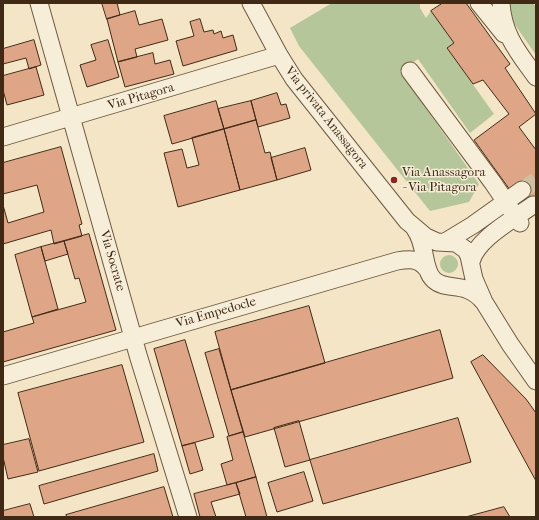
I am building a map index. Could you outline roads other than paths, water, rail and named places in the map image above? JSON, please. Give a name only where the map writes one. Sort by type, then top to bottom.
[{"type":"street","name":"Via Socrate","points":[[39,3],[70,118],[188,517]]},
{"type":"street","name":"Via privata Anassagora","points":[[251,3],[279,55],[299,85],[389,200],[412,226],[422,241],[427,266],[434,280],[446,286],[470,290],[484,302]]},
{"type":"street","points":[[480,3],[536,77]]},
{"type":"street","points":[[501,3],[506,31],[513,45]]},
{"type":"street","name":"Via Pitagora","points":[[3,137],[279,55]]},
{"type":"street","points":[[410,71],[518,220]]},
{"type":"street","points":[[427,266],[432,249],[473,225],[522,190]]},
{"type":"street","points":[[446,286],[458,284],[464,280],[471,263],[474,250],[518,220],[533,206]]},
{"type":"street","name":"Via privata Anassagora","points":[[412,226],[426,237],[444,242],[456,243],[462,246],[469,256],[474,279],[484,302],[510,344],[536,381]]},
{"type":"street","name":"Via Empedocle","points":[[3,376],[397,261],[411,259],[427,266]]},
{"type":"tunnel","points":[[522,190],[536,181]]},
{"type":"place","name":"Via Anassagora - Via Pitagora","points":[[394,180]]}]
